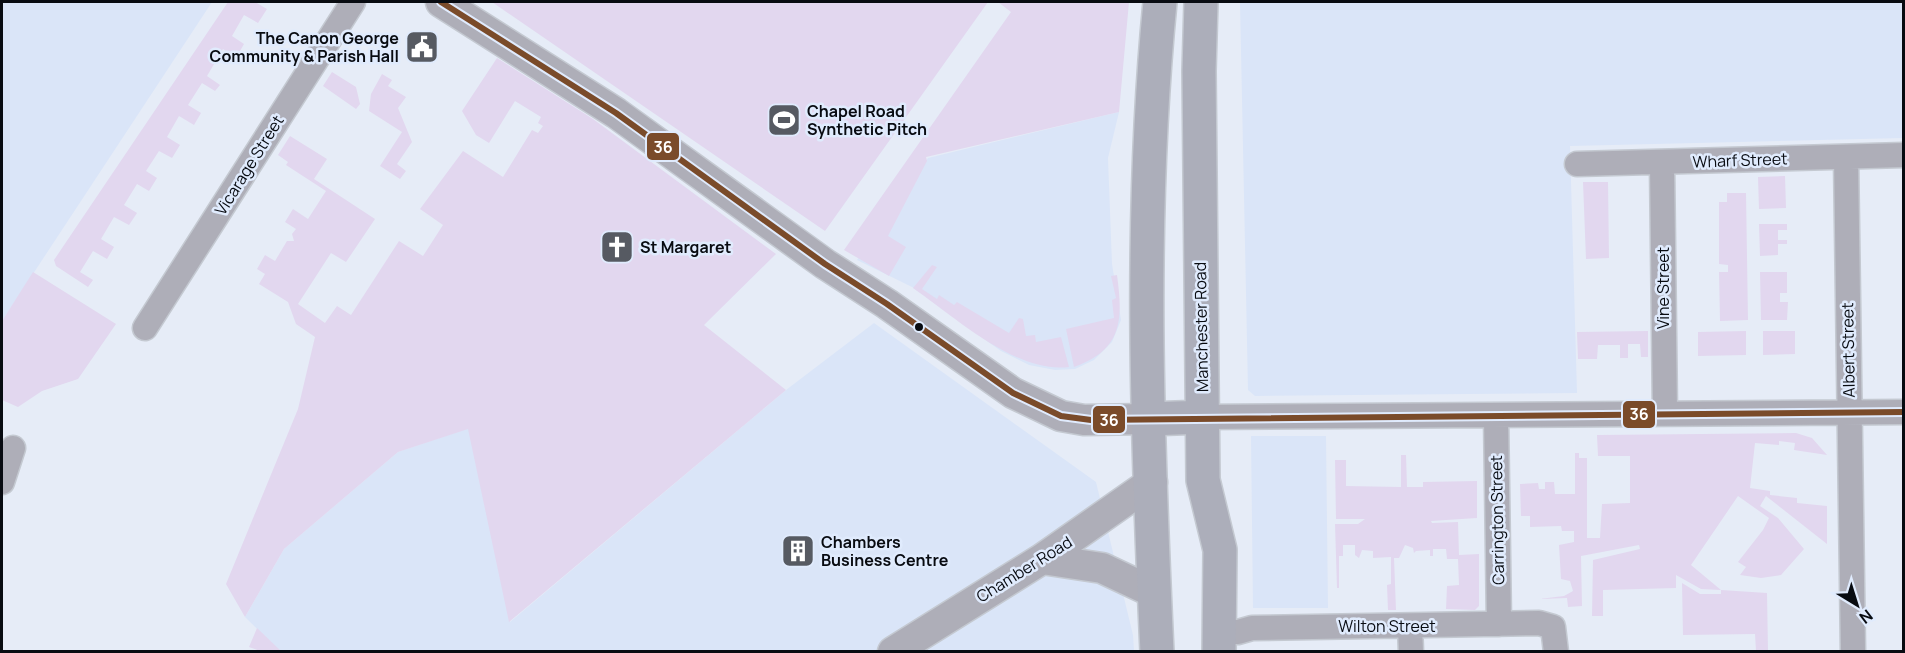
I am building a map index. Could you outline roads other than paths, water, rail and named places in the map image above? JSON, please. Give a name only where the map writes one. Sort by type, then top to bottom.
[{"type":"highway","points":[[1157,651],[1149,419],[1148,227],[1155,56],[1160,2]]},
{"type":"highway","name":"Manchester Road","points":[[1201,2],[1199,71],[1203,480],[1220,549],[1220,642]]},
{"type":"highway","points":[[1149,419],[1203,417]]},
{"type":"highway","points":[[1152,482],[1203,480]]},
{"type":"street","name":"Vicarage Street","points":[[145,328],[353,2]]},
{"type":"street","points":[[441,2],[616,113],[825,264],[887,304],[1013,393],[1061,416],[1084,420],[1149,419]]},
{"type":"street","name":"Wharf Street","points":[[1576,164],[1904,155]]},
{"type":"street","name":"Albert Street","points":[[1846,157],[1853,651]]},
{"type":"street","name":"Vine Street","points":[[1662,163],[1665,414]]},
{"type":"street","points":[[1203,417],[1904,412]]},
{"type":"street","name":"Carrington Street","points":[[1496,415],[1499,624]]},
{"type":"street","points":[[2,482],[13,448]]},
{"type":"street","name":"Chamber Road","points":[[893,651],[1042,559],[1152,482]]},
{"type":"street","points":[[1042,559],[1102,568],[1155,593]]},
{"type":"street","name":"Wilton Street","points":[[1220,642],[1260,627],[1539,623],[1553,627],[1556,651]]},
{"type":"street","points":[[1410,626],[1411,651]]},
{"type":"place","name":"The Canon George Community & Parish Hall","points":[[422,47]]},
{"type":"place","name":"Chapel Road Synthetic Pitch","points":[[784,120]]},
{"type":"place","name":"St Margaret","points":[[617,247]]},
{"type":"place","name":"Chambers Business Centre","points":[[798,551]]}]
